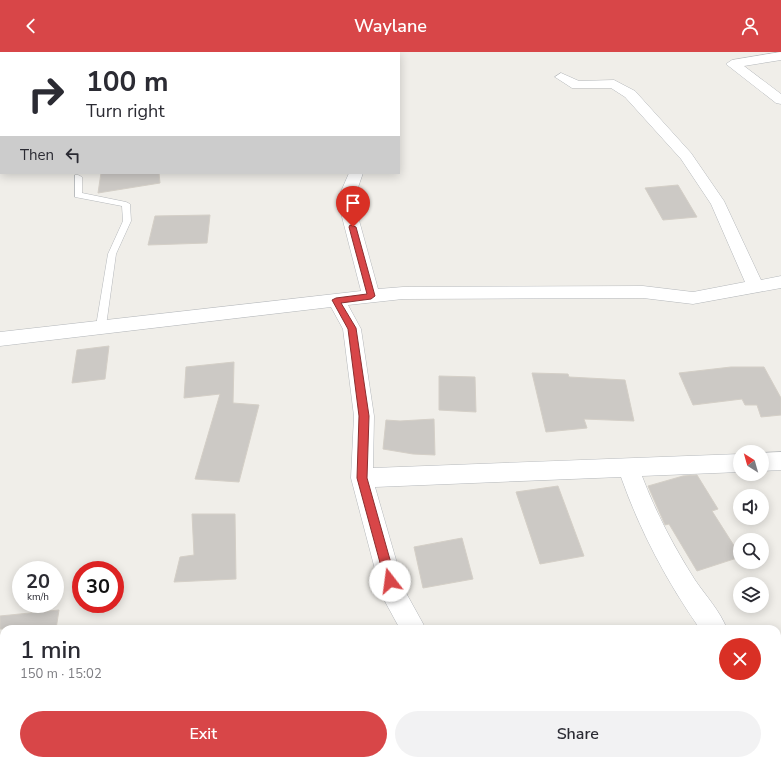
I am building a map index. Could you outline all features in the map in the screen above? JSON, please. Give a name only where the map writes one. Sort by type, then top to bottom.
[{"type":"street","points":[[781,56],[732,64],[747,73],[781,100]]},
{"type":"street","points":[[561,77],[577,84],[614,84],[630,94],[686,156],[719,204],[755,286]]},
{"type":"street","points":[[356,174],[347,196],[349,213],[371,296]]},
{"type":"street","points":[[0,339],[101,326],[403,293],[536,291],[643,292],[693,298],[781,282]]},
{"type":"street","points":[[336,300],[352,328],[364,416],[362,478],[394,596],[412,625]]},
{"type":"street","points":[[769,462],[781,462]]},
{"type":"street","points":[[362,478],[733,463]]},
{"type":"street","points":[[628,467],[640,503],[664,550],[694,601],[712,625]]},
{"type":"lane","points":[[78,177],[78,195],[106,202],[126,204],[127,221],[112,254],[101,326]]},
{"type":"building","points":[[101,174],[159,174],[160,183],[98,193]]},
{"type":"building","points":[[678,185],[697,217],[663,220],[645,188]]},
{"type":"building","points":[[210,215],[207,243],[148,245],[155,216]]},
{"type":"building","points":[[109,346],[105,379],[72,383],[77,350]]},
{"type":"building","points":[[234,362],[233,403],[259,405],[239,482],[195,479],[220,394],[184,398],[186,367]]},
{"type":"building","points":[[731,367],[764,367],[781,398],[781,415],[761,417],[757,405],[745,405],[742,399],[693,405],[679,373]]},
{"type":"building","points":[[532,373],[568,374],[569,377],[625,380],[634,421],[584,419],[587,428],[546,432]]},
{"type":"building","points":[[439,376],[475,377],[476,412],[439,410]]},
{"type":"building","points":[[434,419],[435,455],[413,454],[383,449],[386,420],[400,421]]},
{"type":"building","points":[[697,475],[718,509],[712,511],[733,544],[733,559],[697,571],[669,524],[665,525],[648,486],[683,476]]},
{"type":"building","points":[[558,486],[584,556],[540,564],[516,492]]},
{"type":"building","points":[[192,514],[235,514],[236,579],[174,582],[180,557],[194,555]]},
{"type":"building","points":[[462,538],[473,579],[423,588],[414,547]]},
{"type":"building","points":[[30,613],[59,613],[57,625],[0,625],[0,616]]},
{"type":"route","points":[[353,227],[371,296],[336,300],[352,328],[364,416],[362,478],[390,581]]}]
